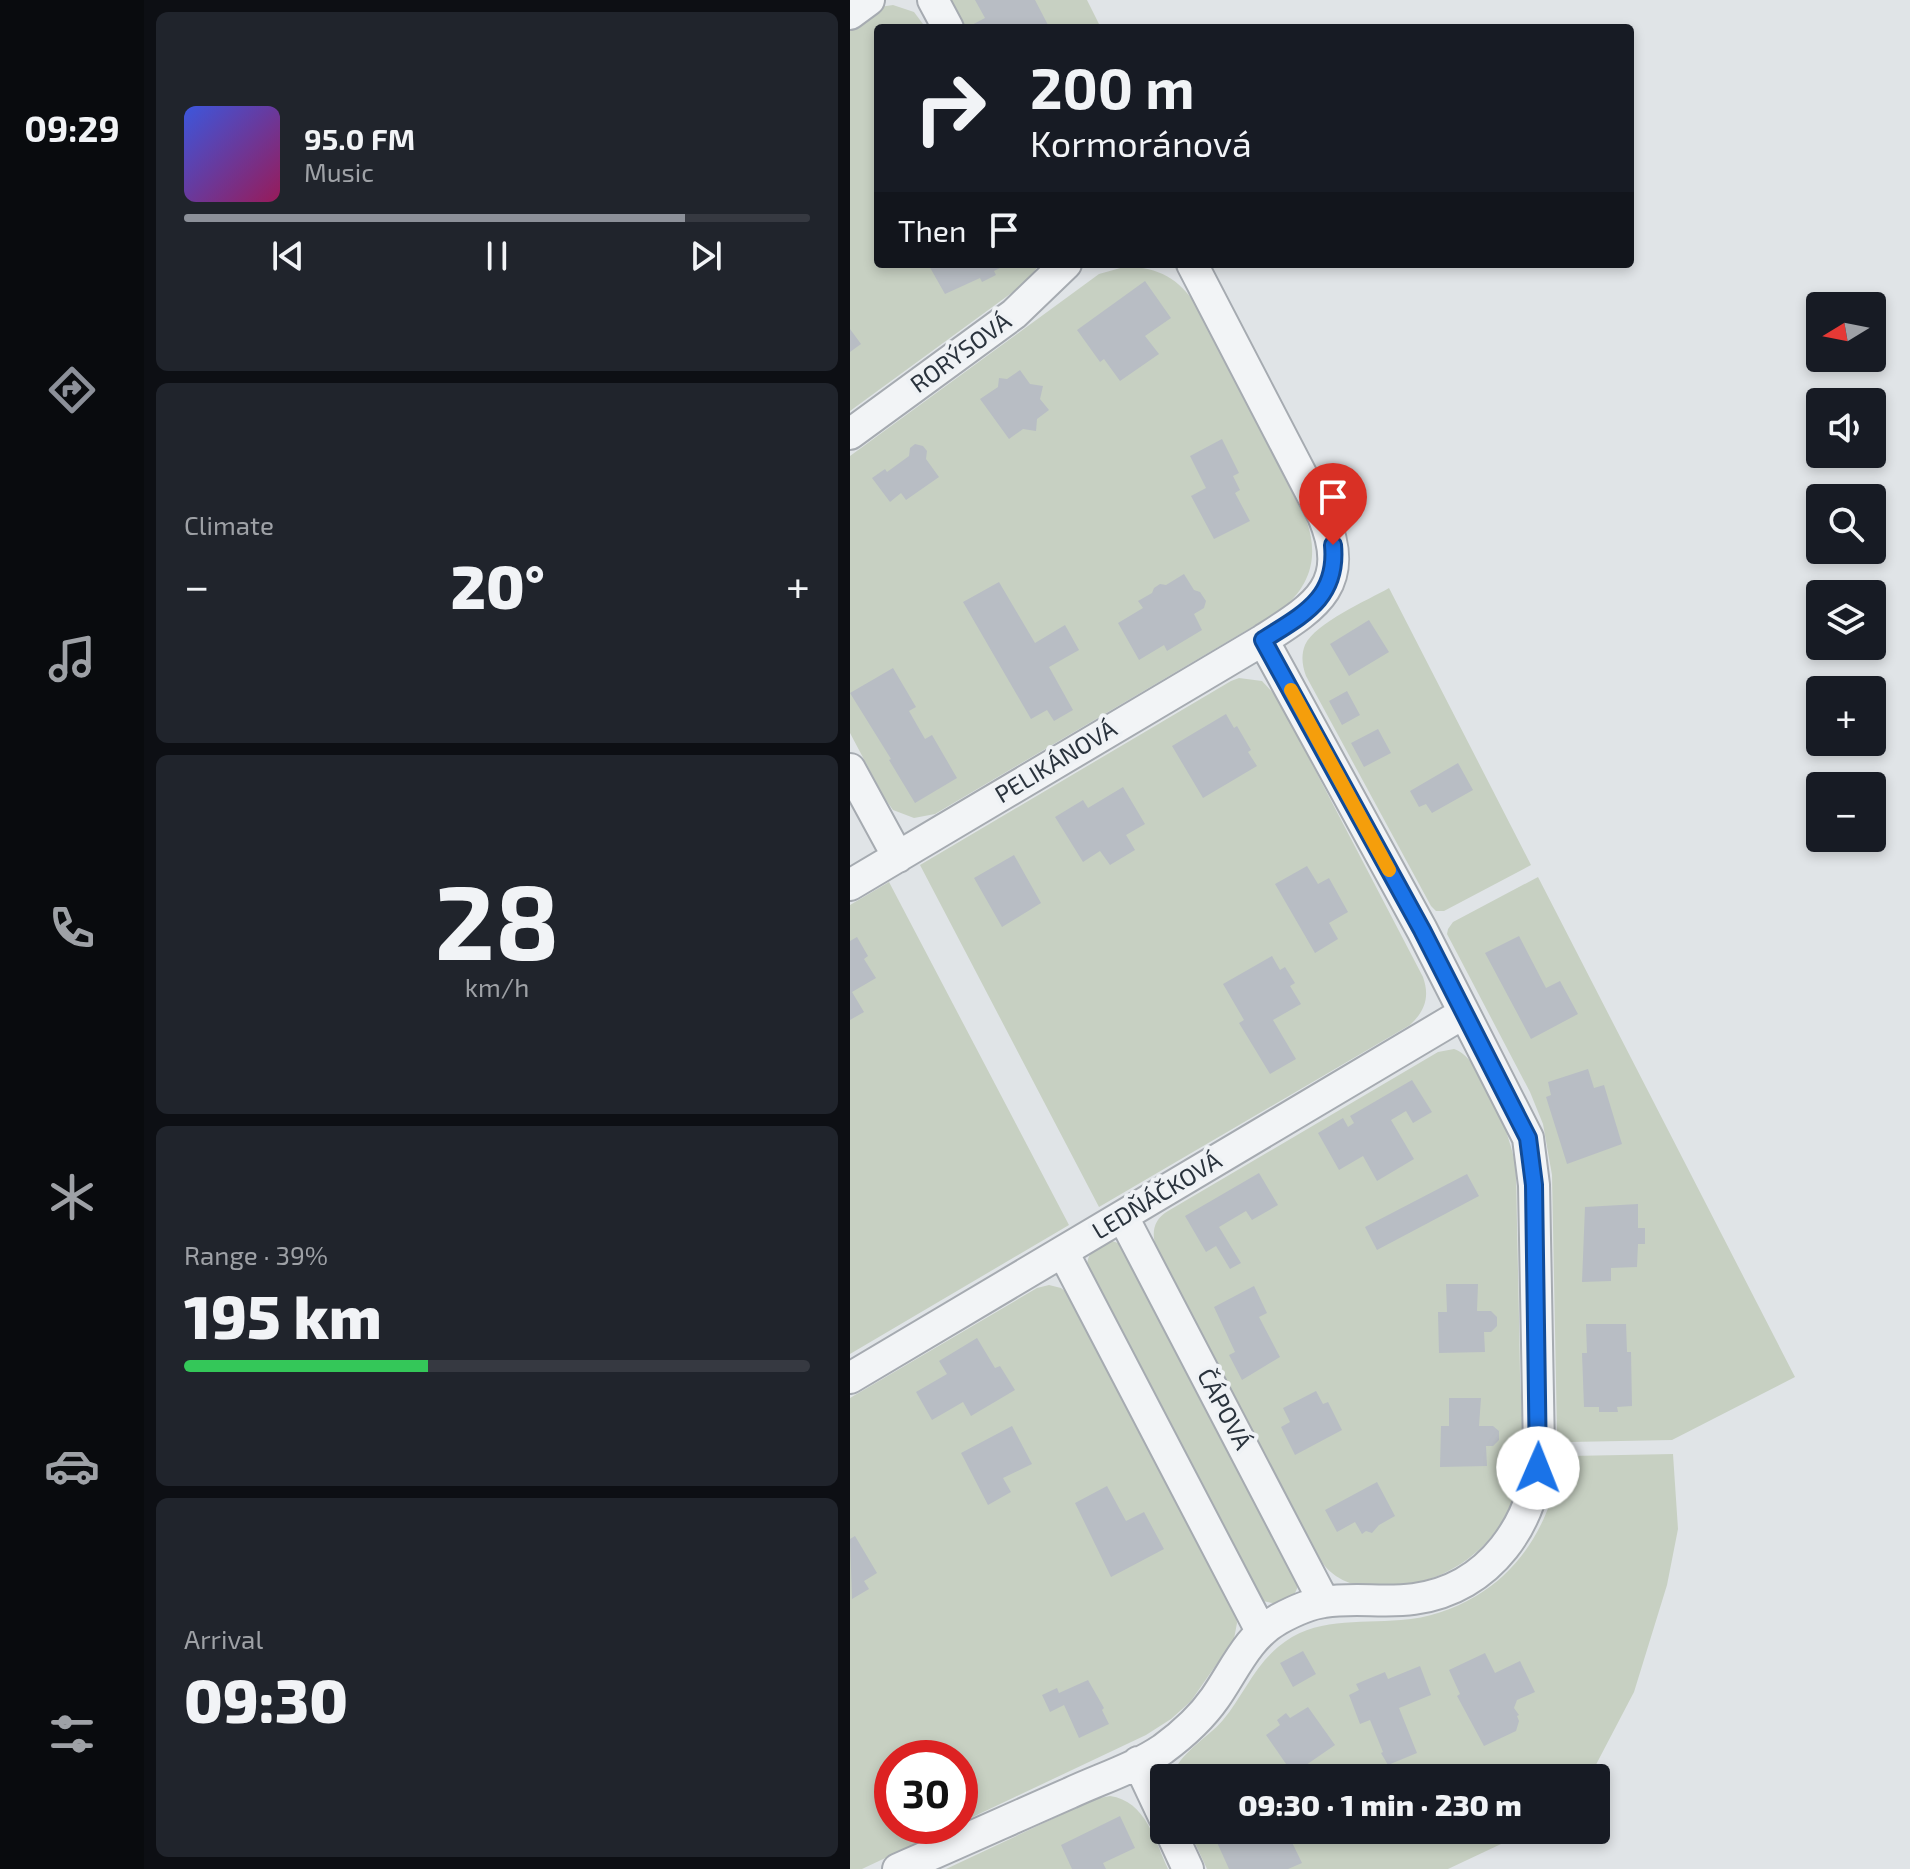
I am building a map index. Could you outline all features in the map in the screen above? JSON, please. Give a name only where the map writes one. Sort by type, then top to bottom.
[{"type":"street","points":[[850,14],[869,0]]},
{"type":"street","points":[[933,0],[946,24]]},
{"type":"street","name":"RORÝSOVÁ","points":[[850,434],[1014,314],[1062,268]]},
{"type":"street","name":"PELIKÁNOVÁ","points":[[850,885],[1307,612],[1320,598],[1333,575],[1333,545],[1323,516],[1194,268]]},
{"type":"street","points":[[898,1869],[1161,1750],[1200,1717],[1261,1631],[1296,1611],[1324,1602],[1417,1599],[1437,1594],[1471,1578],[1500,1554],[1513,1536],[1535,1485],[1539,1450],[1532,1160],[1520,1120],[1263,640]]},
{"type":"street","points":[[850,769],[898,857]]},
{"type":"street","name":"LEDŇÁČKOVÁ","points":[[850,1378],[1464,1013]]},
{"type":"street","name":"ČÁPOVÁ","points":[[1123,1217],[1324,1602]]},
{"type":"street","points":[[1063,1252],[1261,1631]]},
{"type":"street","points":[[1138,1762],[1150,1787]]},
{"type":"street","points":[[1176,1844],[1188,1869]]},
{"type":"green space","points":[[951,0],[1087,0],[1099,24],[964,24]]},
{"type":"green space","points":[[893,5],[914,12],[923,24],[874,24],[874,268],[1036,268],[1028,281],[850,411],[850,27],[880,7]]},
{"type":"green space","points":[[1120,268],[1156,271],[1174,281],[1196,305],[1307,522],[1312,548],[1309,570],[1299,591],[1281,610],[935,814],[914,818],[893,810],[850,733],[850,456],[1099,274]]},
{"type":"green space","points":[[1389,588],[1531,865],[1444,911],[1436,911],[1431,906],[1306,676],[1303,664],[1305,645],[1319,628]]},
{"type":"green space","points":[[1239,678],[1262,681],[1277,697],[1423,977],[1425,1003],[1410,1025],[1099,1207],[920,865]]},
{"type":"green space","points":[[1538,877],[1795,1377],[1672,1440],[1570,1442],[1560,1438],[1557,1432],[1552,1175],[1543,1124],[1530,1092],[1447,934],[1453,922]]},
{"type":"green space","points":[[889,882],[1069,1225],[850,1354],[850,905]]},
{"type":"green space","points":[[1454,1049],[1465,1055],[1475,1067],[1494,1100],[1516,1167],[1523,1435],[1519,1480],[1508,1512],[1499,1527],[1460,1564],[1427,1580],[1409,1584],[1360,1586],[1339,1578],[1321,1561],[1156,1247],[1154,1231],[1157,1222],[1168,1211],[1438,1052]]},
{"type":"green space","points":[[1112,1241],[1121,1244],[1299,1580],[1294,1595],[1281,1605],[1263,1601],[1255,1593],[1087,1272],[1092,1251]]},
{"type":"green space","points":[[1049,1285],[1061,1288],[1070,1295],[1235,1609],[1237,1623],[1234,1639],[1191,1701],[1171,1719],[1146,1735],[978,1814],[978,1740],[874,1740],[874,1844],[915,1844],[862,1869],[850,1869],[850,1398],[1037,1288]]},
{"type":"green space","points":[[1673,1454],[1678,1529],[1667,1585],[1634,1692],[1596,1764],[1178,1764],[1223,1720],[1262,1664],[1292,1637],[1337,1623],[1401,1620],[1430,1615],[1467,1601],[1489,1588],[1512,1568],[1538,1531],[1550,1503],[1557,1469],[1570,1456]]},
{"type":"green space","points":[[1110,1796],[1122,1799],[1141,1814],[1150,1828],[1150,1844],[1157,1844],[1168,1869],[946,1869],[1095,1799]]},
{"type":"green space","points":[[1195,1844],[1501,1844],[1448,1869],[1207,1869]]},
{"type":"building","points":[[975,0],[1035,0],[1047,24],[974,24],[985,18]]},
{"type":"building","points":[[930,268],[1000,268],[994,271],[996,275],[982,282],[980,278],[945,294]]},
{"type":"building","points":[[1145,281],[1171,318],[1145,336],[1159,354],[1120,381],[1104,359],[1100,362],[1077,330]]},
{"type":"building","points":[[850,329],[861,344],[850,352]]},
{"type":"building","points":[[1020,370],[1030,384],[1043,386],[1040,399],[1049,410],[1037,419],[1036,431],[1023,429],[1009,439],[980,399],[998,387],[999,378],[1007,379]]},
{"type":"building","points":[[1222,439],[1239,473],[1233,476],[1240,490],[1235,493],[1250,521],[1214,539],[1191,496],[1206,488],[1190,456]]},
{"type":"building","points":[[915,444],[927,451],[926,459],[939,477],[906,500],[901,493],[890,502],[872,478],[885,469],[887,472],[909,456],[910,448]]},
{"type":"building","points":[[1184,574],[1206,601],[1204,608],[1194,614],[1202,630],[1167,651],[1164,645],[1139,660],[1118,623],[1143,608],[1138,601],[1152,593],[1154,588]]},
{"type":"building","points":[[999,582],[1035,643],[1065,625],[1079,650],[1049,667],[1073,710],[1054,721],[1047,710],[1031,719],[963,602]]},
{"type":"building","points":[[1369,620],[1389,652],[1349,676],[1330,644]]},
{"type":"building","points":[[893,668],[916,707],[909,711],[925,739],[932,735],[957,778],[915,803],[850,693]]},
{"type":"building","points":[[1347,691],[1360,715],[1342,725],[1329,701]]},
{"type":"building","points":[[1226,714],[1234,728],[1237,726],[1257,766],[1203,798],[1172,746]]},
{"type":"building","points":[[1378,729],[1391,753],[1364,767],[1351,743]]},
{"type":"building","points":[[1458,763],[1473,790],[1432,813],[1426,804],[1419,807],[1410,791]]},
{"type":"building","points":[[1123,787],[1145,824],[1126,835],[1135,850],[1110,865],[1100,851],[1083,862],[1055,817],[1083,800],[1088,808]]},
{"type":"building","points":[[1014,855],[1041,903],[1002,927],[974,878]]},
{"type":"building","points":[[1307,866],[1318,884],[1329,878],[1348,912],[1329,923],[1338,939],[1315,953],[1275,884]]},
{"type":"building","points":[[1519,936],[1546,988],[1560,981],[1578,1014],[1531,1039],[1485,953]]},
{"type":"building","points":[[857,937],[868,956],[864,959],[876,978],[852,992],[864,1012],[850,1020],[850,941]]},
{"type":"building","points":[[1272,956],[1280,970],[1285,967],[1295,983],[1290,986],[1301,1004],[1273,1020],[1296,1059],[1270,1074],[1239,1023],[1244,1020],[1223,984]]},
{"type":"building","points":[[1588,1069],[1594,1088],[1604,1085],[1622,1144],[1567,1164],[1546,1097],[1551,1095],[1548,1082]]},
{"type":"building","points":[[1412,1080],[1432,1112],[1413,1123],[1406,1111],[1391,1120],[1414,1159],[1377,1181],[1363,1156],[1339,1170],[1318,1133],[1343,1118],[1348,1127],[1354,1123],[1350,1116]]},
{"type":"building","points":[[1259,1173],[1278,1205],[1252,1220],[1246,1211],[1219,1227],[1241,1263],[1230,1269],[1216,1246],[1206,1252],[1185,1216]]},
{"type":"building","points":[[1467,1174],[1479,1196],[1377,1250],[1365,1227]]},
{"type":"building","points":[[1638,1204],[1638,1228],[1645,1228],[1645,1244],[1638,1244],[1637,1267],[1611,1268],[1611,1281],[1582,1282],[1585,1207]]},
{"type":"building","points":[[1446,1284],[1478,1284],[1477,1311],[1491,1311],[1497,1317],[1497,1326],[1491,1332],[1484,1332],[1485,1352],[1439,1353],[1438,1312],[1447,1312]]},
{"type":"building","points":[[1254,1286],[1267,1313],[1259,1317],[1280,1357],[1242,1380],[1229,1355],[1235,1352],[1214,1307]]},
{"type":"building","points":[[1586,1324],[1626,1324],[1627,1352],[1631,1352],[1632,1406],[1617,1407],[1618,1412],[1599,1412],[1599,1407],[1584,1407],[1582,1353],[1587,1353]]},
{"type":"building","points":[[977,1338],[995,1368],[1000,1366],[1015,1390],[971,1416],[963,1402],[932,1420],[916,1392],[947,1374],[939,1361]]},
{"type":"building","points":[[1316,1391],[1323,1404],[1328,1402],[1342,1430],[1295,1455],[1281,1427],[1290,1422],[1283,1408]]},
{"type":"building","points":[[1449,1398],[1481,1398],[1479,1426],[1493,1426],[1499,1431],[1499,1440],[1493,1446],[1486,1446],[1487,1466],[1440,1467],[1441,1426],[1449,1426]]},
{"type":"building","points":[[1012,1426],[1032,1464],[1003,1478],[1011,1492],[988,1505],[961,1453]]},
{"type":"building","points":[[1377,1482],[1395,1516],[1372,1533],[1366,1531],[1362,1534],[1355,1522],[1337,1532],[1325,1510]]},
{"type":"building","points":[[1107,1486],[1126,1521],[1144,1512],[1164,1549],[1111,1577],[1075,1503]]},
{"type":"building","points":[[855,1536],[877,1573],[864,1581],[869,1589],[852,1599],[850,1539]]},
{"type":"building","points":[[1303,1651],[1316,1674],[1293,1687],[1280,1663]]},
{"type":"building","points":[[1485,1653],[1495,1673],[1520,1661],[1535,1692],[1517,1700],[1514,1708],[1519,1715],[1516,1731],[1484,1746],[1457,1696],[1460,1694],[1449,1670]]},
{"type":"building","points":[[1420,1666],[1431,1695],[1399,1708],[1417,1753],[1390,1764],[1381,1753],[1370,1720],[1360,1724],[1349,1695],[1359,1690],[1356,1684],[1385,1672],[1388,1679]]},
{"type":"building","points":[[1088,1680],[1109,1724],[1079,1738],[1064,1705],[1050,1712],[1042,1695],[1057,1688],[1059,1693]]},
{"type":"building","points":[[1308,1707],[1335,1745],[1307,1764],[1286,1764],[1266,1735],[1280,1725],[1277,1720],[1286,1713],[1290,1718]]},
{"type":"building","points":[[1120,1816],[1135,1848],[1103,1863],[1106,1869],[1072,1869],[1061,1845]]},
{"type":"building","points":[[1218,1844],[1293,1844],[1302,1863],[1288,1869],[1229,1869]]},
{"type":"slow traffic","points":[[1291,690],[1389,870]]},
{"type":"route","points":[[1333,545],[1333,575],[1320,598],[1307,612],[1263,640],[1422,930],[1528,1138],[1534,1185],[1538,1468]]}]
